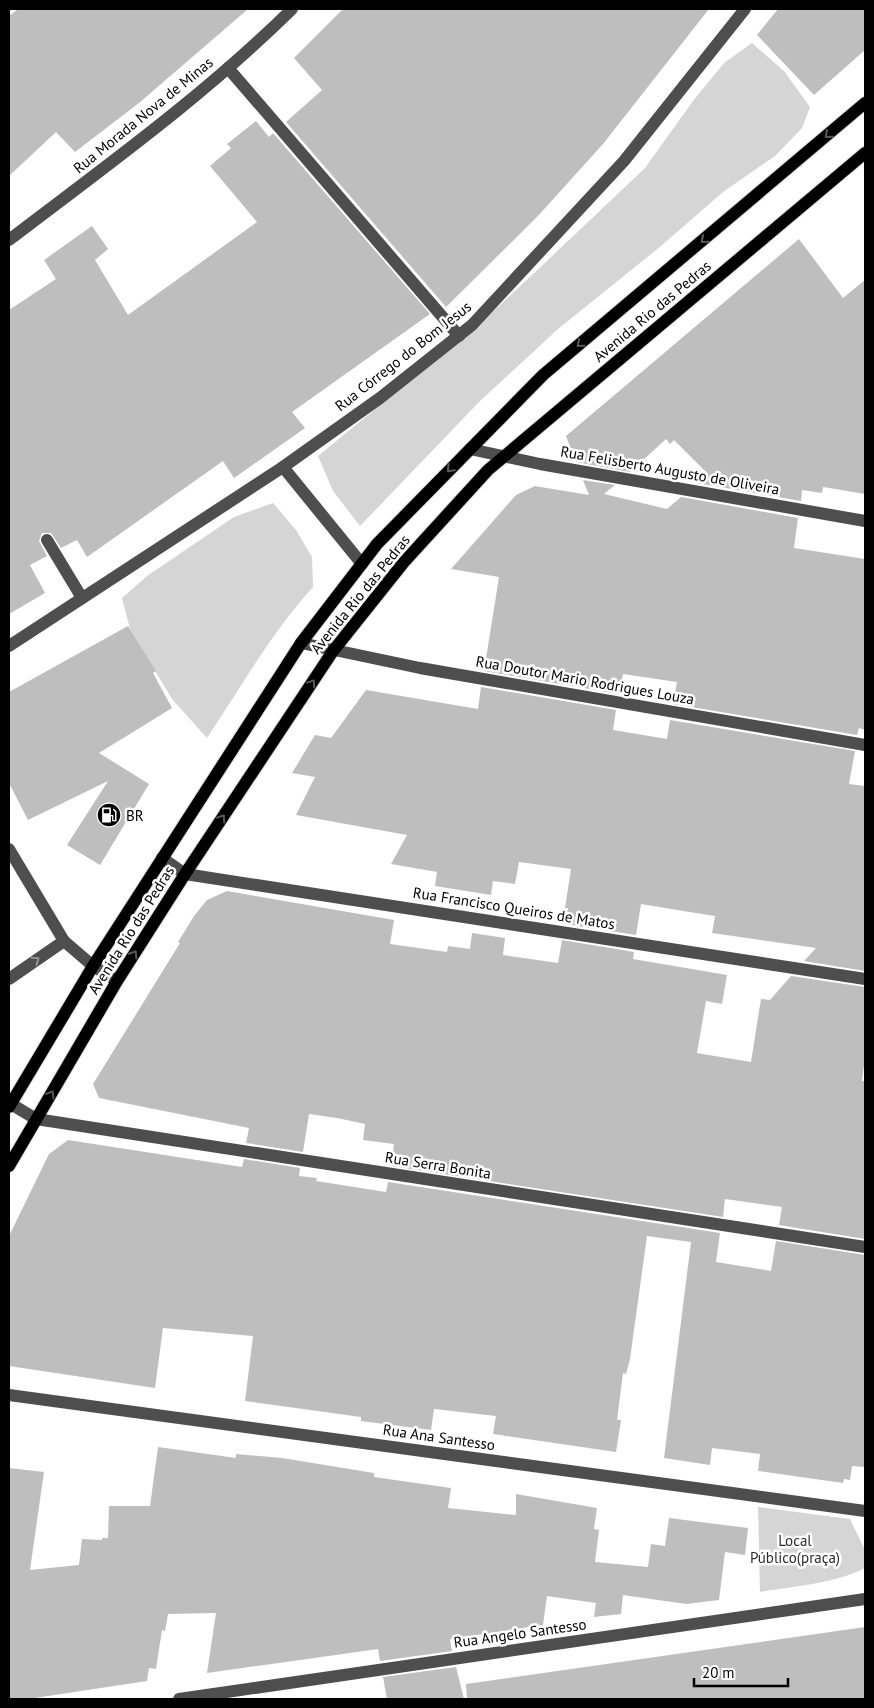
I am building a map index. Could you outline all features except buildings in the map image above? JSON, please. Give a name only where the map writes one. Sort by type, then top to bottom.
[{"type":"main road","name":"Avenida Rio das Pedras","points":[[10,1105],[93,966],[301,643],[377,544],[543,375],[865,103]]},
{"type":"main road","name":"Avenida Rio das Pedras","points":[[9,1166],[117,981],[185,874],[333,651],[404,562],[488,470],[865,153]]},
{"type":"street","name":"Rua Morada Nova de Minas","points":[[9,240],[168,119],[228,68],[292,9]]},
{"type":"street","name":"Rua Córrego do Bom Jesus","points":[[9,646],[284,467],[380,398],[472,325],[624,161],[745,9]]},
{"type":"street","points":[[228,68],[459,336]]},
{"type":"street","name":"Rua Felisberto Augusto de Oliveira","points":[[470,449],[540,464],[865,521]]},
{"type":"street","points":[[284,467],[362,564]]},
{"type":"street","points":[[47,540],[82,598]]},
{"type":"street","name":"Rua Doutor Mario Rodrigues Louza","points":[[301,643],[333,651],[865,745]]},
{"type":"street","points":[[9,848],[64,941],[93,966],[117,981]]},
{"type":"street","name":"Rua Francisco Queiros de Matos","points":[[162,858],[185,874],[865,979]]},
{"type":"street","points":[[9,980],[64,941]]},
{"type":"street","name":"Rua Serra Bonita","points":[[10,1105],[36,1119],[865,1247]]},
{"type":"street","name":"Rua Ana Santesso","points":[[9,1395],[865,1510]]},
{"type":"street","name":"Rua Angelo Santesso","points":[[179,1699],[865,1599]]},
{"type":"green space","points":[[752,43],[784,71],[810,107],[802,128],[775,156],[723,192],[661,246],[558,329],[479,402],[360,526],[333,491],[318,456],[478,325],[645,168],[693,101],[724,63]]},
{"type":"green space","points":[[273,503],[296,530],[312,557],[313,587],[270,641],[207,738],[172,699],[130,629],[122,598],[147,576],[234,517]]},
{"type":"green space","name":"Local Público(praça)","points":[[758,1507],[850,1519],[865,1550],[865,1568],[827,1581],[760,1592]]},
{"type":"place","name":"BR","points":[[109,815]]}]
